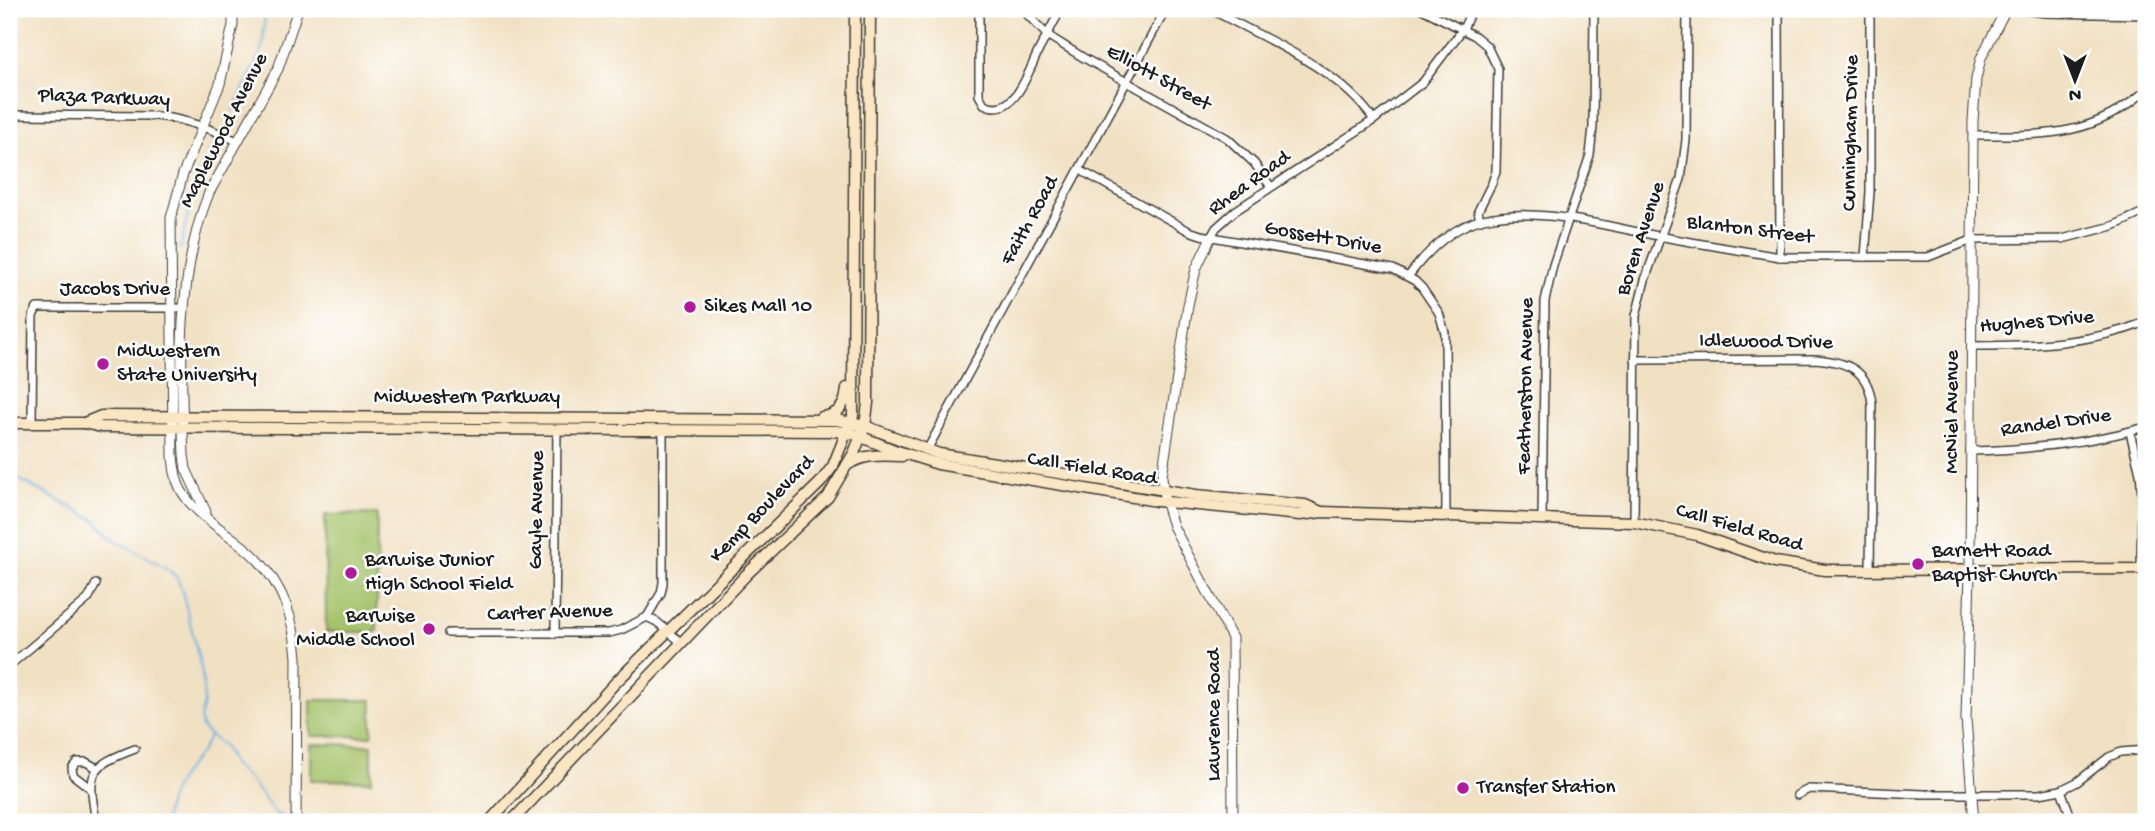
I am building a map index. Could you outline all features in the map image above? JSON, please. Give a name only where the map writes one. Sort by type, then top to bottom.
[{"type":"main road","name":"Kemp Boulevard","points":[[489,822],[616,682],[820,483],[833,466],[853,416],[855,9]]},
{"type":"main road","name":"Kemp Boulevard","points":[[511,822],[747,574],[828,497],[847,466],[863,431],[868,403],[870,9]]},
{"type":"main road","points":[[806,419],[826,417],[839,411],[847,398],[848,375],[853,361]]},
{"type":"main road","name":"Midwestern Parkway","points":[[9,422],[84,423],[101,416],[177,422],[501,423],[663,430],[849,428]]},
{"type":"main road","name":"Midwestern Parkway","points":[[556,424],[806,419],[849,428]]},
{"type":"main road","points":[[849,428],[863,431]]},
{"type":"main road","name":"Call Field Road","points":[[863,431],[939,454],[1018,472]]},
{"type":"main road","name":"Call Field Road","points":[[863,431],[914,457],[938,464],[1018,472],[1300,516],[1322,512],[1633,522],[1697,535],[1797,567],[1870,572],[2144,569]]},
{"type":"main road","points":[[847,466],[870,456],[914,457]]},
{"type":"main road","points":[[585,717],[599,729]]},
{"type":"street","name":"Maplewood Avenue","points":[[233,9],[233,26],[225,66],[204,125],[180,180],[171,218],[177,422],[186,469],[208,517],[256,558],[288,607],[295,630],[296,822]]},
{"type":"street","name":"Maplewood Avenue","points":[[177,422],[184,308],[191,254],[201,214],[237,141],[278,69],[298,9]]},
{"type":"street","points":[[979,9],[979,95],[981,101],[988,106],[1002,106],[1014,98],[1061,9]]},
{"type":"street","name":"Elliott Street","points":[[1022,9],[1047,35],[1227,138],[1254,163],[1271,187]]},
{"type":"street","name":"Faith Road","points":[[927,450],[1166,9]]},
{"type":"street","points":[[1210,9],[1340,82],[1374,120]]},
{"type":"street","points":[[1422,9],[1463,29],[1487,46],[1498,69],[1497,158],[1492,183],[1478,212],[1480,220]]},
{"type":"street","name":"Rhea Road","points":[[1164,496],[1164,453],[1188,305],[1196,270],[1216,228],[1271,187],[1374,120],[1423,82],[1463,29],[1472,9]]},
{"type":"street","name":"Featherston Avenue","points":[[1542,519],[1545,301],[1553,265],[1590,155],[1593,127],[1594,9]]},
{"type":"street","name":"Boren Avenue","points":[[1633,522],[1636,316],[1640,296],[1681,179],[1686,141],[1687,9]]},
{"type":"street","points":[[1779,9],[1780,257]]},
{"type":"street","name":"Cunningham Drive","points":[[1865,257],[1870,192],[1870,9]]},
{"type":"street","name":"McNiel Avenue","points":[[1974,822],[1966,719],[1970,571],[1973,135],[1976,79],[1987,44],[2006,9]]},
{"type":"street","points":[[2014,9],[2045,13],[2146,15]]},
{"type":"street","points":[[1973,135],[2052,135],[2086,128],[2135,101],[2146,90]]},
{"type":"street","name":"Plaza Parkway","points":[[9,115],[155,116],[204,125],[237,141]]},
{"type":"street","name":"Gossett Drive","points":[[1080,170],[1189,231],[1381,266],[1408,277],[1422,288],[1435,306],[1445,333],[1446,517]]},
{"type":"street","name":"Blanton Street","points":[[1408,277],[1436,244],[1449,234],[1480,220],[1528,214],[1780,257],[1928,257],[1972,240],[2062,239],[2113,226],[2146,211]]},
{"type":"street","name":"Jacobs Drive","points":[[32,423],[33,316],[37,308],[184,308]]},
{"type":"street","name":"Hughes Drive","points":[[1971,346],[2063,343],[2120,332],[2146,321]]},
{"type":"street","name":"Idlewood Drive","points":[[1635,360],[1816,359],[1844,363],[1862,375],[1872,403],[1870,572]]},
{"type":"street","name":"Gayle Avenue","points":[[555,634],[556,424]]},
{"type":"street","name":"Randel Drive","points":[[1970,451],[2021,450],[2080,443],[2146,427]]},
{"type":"street","points":[[663,430],[663,583],[647,617],[682,643]]},
{"type":"street","points":[[2130,432],[2141,484],[2144,569]]},
{"type":"street","name":"Lawrence Road","points":[[1164,496],[1181,543],[1232,638],[1233,822]]},
{"type":"street","points":[[10,662],[88,599],[96,584]]},
{"type":"street","name":"Carter Avenue","points":[[448,634],[616,632],[647,617]]},
{"type":"street","points":[[96,822],[90,788],[97,768],[105,760],[135,749]]},
{"type":"street","points":[[1797,795],[1809,789],[2039,794],[2061,790],[2077,782],[2109,757],[2128,751],[2146,750]]},
{"type":"street","points":[[90,788],[73,775],[72,768],[77,762],[86,762],[97,768]]},
{"type":"street","points":[[2061,790],[2073,822]]},
{"type":"green space","name":"Barwise Junior High School Field","points":[[377,514],[377,632],[326,632],[325,515]]},
{"type":"green space","points":[[311,700],[372,700],[372,736],[311,736]]},
{"type":"green space","points":[[311,744],[372,745],[372,781],[311,780]]},
{"type":"waterway","points":[[233,110],[263,44],[265,9]]},
{"type":"waterway","points":[[180,249],[195,183],[215,143]]},
{"type":"waterway","points":[[9,474],[95,520],[114,539],[168,569],[177,578],[202,672],[202,727],[223,745],[233,765],[250,780],[275,813],[286,818]]},
{"type":"waterway","points":[[165,822],[174,789],[202,750],[209,735]]},
{"type":"waterway","points":[[809,822],[1218,819]]},
{"type":"waterway","points":[[1245,819],[1251,822]]},
{"type":"waterway","points":[[308,820],[420,822]]},
{"type":"place","name":"Sikes Mall 10","points":[[690,307]]},
{"type":"place","name":"Midwestern State University","points":[[103,364]]},
{"type":"place","name":"Barnett Road Baptist Church","points":[[1918,564]]},
{"type":"place","name":"Barwise Junior High School Field","points":[[351,573]]},
{"type":"place","name":"Barwise Middle School","points":[[429,629]]},
{"type":"place","name":"Transfer Station","points":[[1463,788]]}]
